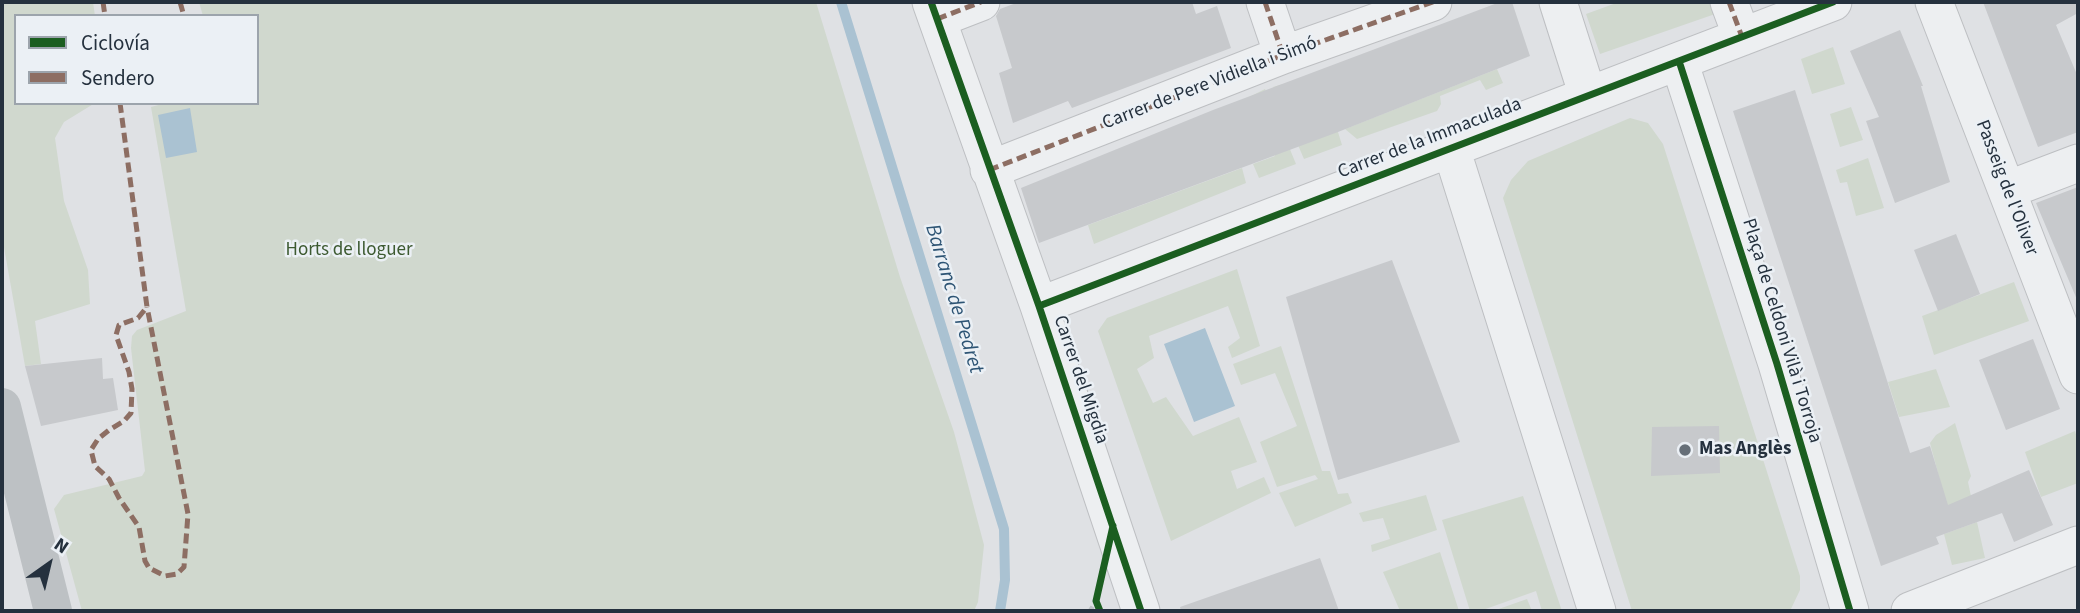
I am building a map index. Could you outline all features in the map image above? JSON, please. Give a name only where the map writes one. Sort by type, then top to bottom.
[{"type":"street","points":[[934,11],[981,2]]},
{"type":"street","points":[[1265,2],[1283,55]]},
{"type":"street","name":"Carrer de Pere Vidiella i Simó","points":[[989,170],[1283,55],[1433,2]]},
{"type":"street","points":[[1558,2],[1588,96]]},
{"type":"street","points":[[1729,2],[1742,37]]},
{"type":"street","name":"Carrer de la Immaculada","points":[[1039,306],[1833,2]]},
{"type":"street","name":"Passeig de l'Oliver","points":[[1934,2],[2078,374]]},
{"type":"street","name":"Carrer del Migdia","points":[[934,11],[1039,306],[1142,611]]},
{"type":"street","name":"Plaça de Celdoni Vilà i Torroja","points":[[1679,61],[1777,364],[1850,611]]},
{"type":"street","points":[[1451,148],[1597,611]]},
{"type":"street","points":[[2007,190],[2078,163]]},
{"type":"street","points":[[2,407],[53,611]]},
{"type":"street","points":[[1910,611],[2078,545]]},
{"type":"path","points":[[1090,611],[1099,589]]},
{"type":"path","points":[[1096,601],[1100,611]]},
{"type":"green space","points":[[2,2],[93,2],[95,14],[14,14],[14,105],[92,105],[64,122],[55,138],[64,201],[88,270],[90,304],[35,321],[41,364],[25,366],[2,236]]},
{"type":"green space","name":"Horts de lloguer","points":[[199,2],[816,2],[900,277],[954,432],[984,545],[978,602],[974,611],[82,611],[54,509],[64,495],[142,476],[145,471],[131,348],[132,336],[137,330],[186,311],[151,107],[259,105],[259,14],[202,14]]},
{"type":"green space","points":[[1619,2],[1714,2],[1718,13],[1600,54],[1586,14]]},
{"type":"green space","points":[[1833,47],[1845,84],[1812,94],[1801,59]]},
{"type":"green space","points":[[1497,69],[1503,83],[1486,90],[1480,80],[1440,96],[1441,104],[1437,111],[1357,139],[1345,129]]},
{"type":"green space","points":[[1283,84],[1338,132],[1342,145],[1304,159],[1273,87]]},
{"type":"green space","points":[[1265,89],[1296,164],[1259,178],[1253,164],[1275,156],[1251,96]]},
{"type":"green space","points":[[1851,107],[1863,140],[1840,147],[1830,114]]},
{"type":"green space","points":[[1630,118],[1648,123],[1663,144],[1800,576],[1800,590],[1790,611],[1632,611],[1503,198],[1511,180],[1528,161]]},
{"type":"green space","points":[[1868,158],[1884,208],[1856,216],[1847,182],[1840,183],[1836,170]]},
{"type":"green space","points":[[1242,168],[1246,183],[1094,244],[1088,225]]},
{"type":"green space","points":[[1237,269],[1260,346],[1232,358],[1228,347],[1240,338],[1228,306],[1149,336],[1154,358],[1137,369],[1153,403],[1166,397],[1193,436],[1239,417],[1257,462],[1231,471],[1237,489],[1264,477],[1271,493],[1171,541],[1098,331],[1107,318]]},
{"type":"green space","points":[[2014,282],[2029,321],[1934,355],[1922,316]]},
{"type":"green space","points":[[1281,346],[1322,471],[1330,471],[1338,494],[1348,493],[1352,503],[1295,527],[1279,493],[1318,479],[1315,475],[1277,487],[1260,442],[1297,426],[1275,373],[1241,385],[1233,364]]},
{"type":"green space","points":[[1936,369],[1950,407],[1899,417],[1888,382]]},
{"type":"green space","points":[[1955,423],[1971,476],[1968,482],[1973,506],[1945,513],[1930,443],[1936,435]]},
{"type":"green space","points":[[2075,431],[2078,441],[2078,483],[2041,497],[2025,452]]},
{"type":"green space","points":[[1426,495],[1437,530],[1372,552],[1371,545],[1390,539],[1383,518],[1363,522],[1359,513]]},
{"type":"green space","points":[[1523,496],[1562,611],[1542,611],[1536,591],[1480,611],[1470,611],[1442,520]]},
{"type":"green space","points":[[1977,522],[1985,558],[1952,565],[1944,534]]},
{"type":"green space","points":[[1440,552],[1459,611],[1400,611],[1383,572]]},
{"type":"green space","points":[[1527,599],[1532,611],[1493,611]]},
{"type":"water","points":[[190,108],[197,152],[166,158],[158,115]]},
{"type":"water","points":[[1205,328],[1235,406],[1194,422],[1164,344]]},
{"type":"building","points":[[1019,2],[1192,2],[1196,14],[1217,6],[1231,48],[1072,108],[1068,101],[1013,123],[999,73],[1012,68],[996,16],[1000,9]]},
{"type":"building","points":[[1500,2],[1512,2],[1530,56],[1338,132],[1039,243],[1021,188],[1213,110]]},
{"type":"building","points":[[1983,2],[2078,2],[2078,13],[2056,25],[2078,77],[2078,132],[2038,147]]},
{"type":"building","points":[[1900,30],[1923,86],[1950,182],[1895,203],[1866,121],[1879,117],[1850,51]]},
{"type":"building","points":[[1795,90],[1910,453],[1930,446],[1948,505],[2029,470],[2053,525],[2014,542],[2002,513],[1936,537],[1939,544],[1881,566],[1733,111]]},
{"type":"building","points":[[2078,187],[2078,302],[2036,203]]},
{"type":"building","points":[[1956,234],[1980,294],[1938,311],[1914,250]]},
{"type":"building","points":[[1392,260],[1460,442],[1338,480],[1286,297]]},
{"type":"building","points":[[2033,339],[2060,409],[2006,430],[1979,360]]},
{"type":"building","points":[[102,358],[103,379],[113,378],[118,410],[41,426],[25,366]]},
{"type":"building","name":"Mas Anglès","points":[[1719,426],[1720,473],[1651,476],[1652,427]]},
{"type":"building","points":[[1320,558],[1339,611],[1181,611],[1180,607]]},
{"type":"waterway","name":"Barranc de Pedret","points":[[841,2],[1004,529],[1005,580],[1000,611]]},
{"type":"marked path","points":[[103,2],[105,14]]},
{"type":"marked path","points":[[180,2],[183,14]]},
{"type":"marked path","points":[[937,19],[981,2]]},
{"type":"marked path","points":[[1265,2],[1283,55]]},
{"type":"marked path","points":[[989,170],[1283,55],[1433,2]]},
{"type":"marked path","points":[[1729,2],[1742,37]]},
{"type":"marked path","points":[[120,105],[147,307]]},
{"type":"marked path","points":[[147,307],[188,514],[184,567],[177,574],[165,576],[149,568],[145,561],[139,527],[109,479],[95,466],[91,450],[98,439],[131,413],[132,389],[129,372],[116,335],[119,325],[138,318],[147,307]]},
{"type":"cycle path","points":[[931,2],[1039,306],[1141,611]]},
{"type":"cycle path","points":[[1039,306],[1833,2]]},
{"type":"cycle path","points":[[1679,61],[1777,364],[1850,611]]},
{"type":"cycle path","points":[[1100,611],[1096,601],[1113,526]]},
{"type":"place","name":"Mas Anglès","points":[[1685,450]]}]
